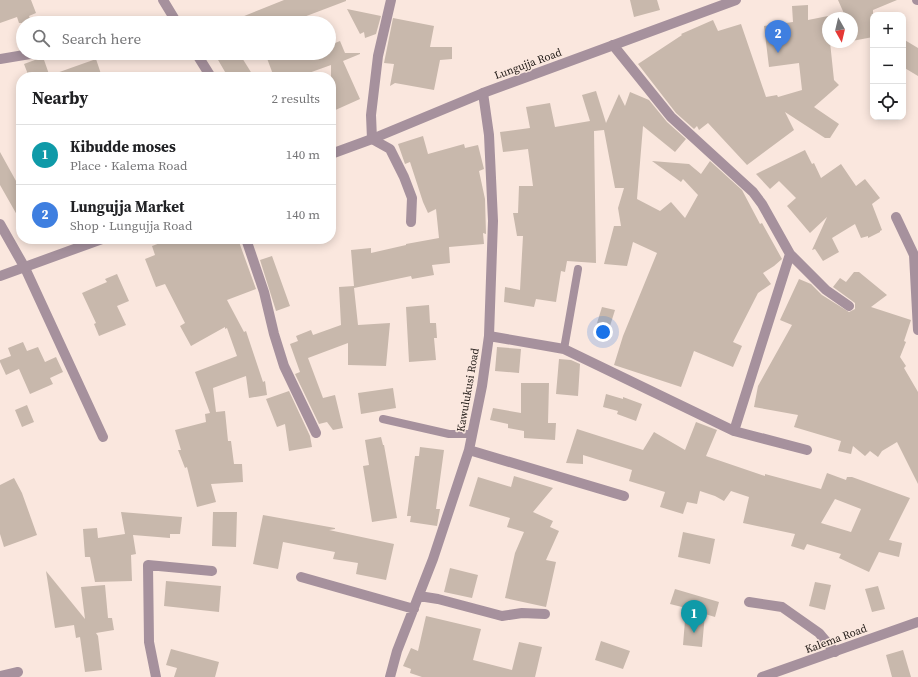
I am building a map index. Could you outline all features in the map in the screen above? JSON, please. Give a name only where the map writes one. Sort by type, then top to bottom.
[{"type":"street","points":[[162,0],[172,16]]},
{"type":"street","points":[[391,0],[378,56],[371,115],[372,139],[390,149],[404,177],[412,198],[411,222]]},
{"type":"street","name":"Lungujja Road","points":[[336,152],[372,139],[483,93],[736,0]]},
{"type":"street","points":[[613,45],[671,117],[753,192],[762,204],[790,254],[826,290],[849,306]]},
{"type":"street","points":[[0,59],[16,56]]},
{"type":"street","points":[[200,60],[208,72]]},
{"type":"street","name":"Kawulukusi Road","points":[[390,677],[397,651],[433,559],[469,450],[482,386],[489,336],[493,221],[489,135],[483,93]]},
{"type":"street","points":[[896,217],[914,255],[918,330]]},
{"type":"street","points":[[0,224],[25,268],[103,437]]},
{"type":"street","points":[[0,276],[89,244]]},
{"type":"street","points":[[248,244],[264,292],[274,334],[284,366],[316,433]]},
{"type":"street","points":[[734,431],[790,254]]},
{"type":"street","points":[[489,336],[564,349],[734,431],[807,450]]},
{"type":"street","points":[[469,450],[624,496]]},
{"type":"street","points":[[156,677],[149,642],[148,565],[212,571]]},
{"type":"street","points":[[301,577],[414,609]]},
{"type":"street","points":[[419,596],[438,599],[502,616],[522,613],[545,614]]},
{"type":"street","points":[[748,602],[782,607],[820,634],[835,652]]},
{"type":"street","name":"Kalema Road","points":[[762,677],[918,622]]},
{"type":"street","points":[[0,676],[18,672]]},
{"type":"lane","points":[[564,349],[578,269]]},
{"type":"lane","points":[[384,419],[449,434],[472,434]]},
{"type":"building","points":[[0,0],[31,0],[36,13],[29,16],[16,16],[16,17],[0,23]]},
{"type":"building","points":[[284,0],[346,0],[306,16],[244,16]]},
{"type":"building","points":[[630,0],[657,0],[660,10],[634,17]]},
{"type":"building","points":[[838,0],[897,0],[873,10],[873,12],[870,12],[870,38],[858,40],[858,12],[843,12]]},
{"type":"building","points":[[808,5],[808,20],[822,17],[822,48],[831,48],[834,80],[839,85],[814,107],[839,124],[830,138],[825,138],[785,112],[794,130],[747,165],[708,123],[699,130],[697,126],[694,129],[676,113],[638,64],[682,35],[681,34],[713,20],[718,31],[741,24],[766,97],[777,95],[778,97],[802,90],[799,63],[769,67],[764,26],[793,22],[792,6]]},
{"type":"building","points":[[347,9],[381,16],[376,34],[365,38],[364,32],[360,34]]},
{"type":"building","points":[[393,18],[434,26],[430,47],[452,47],[452,59],[440,60],[434,90],[395,83],[390,86],[394,64],[384,63]]},
{"type":"building","points":[[340,41],[345,53],[360,53],[343,61],[360,99],[336,110],[336,72],[331,72],[331,65],[312,72],[272,72],[268,60],[336,60],[336,43]]},
{"type":"building","points":[[906,41],[918,48],[918,76],[906,69]]},
{"type":"building","points":[[35,60],[44,60],[48,72],[27,72],[24,64]]},
{"type":"building","points":[[96,60],[100,72],[59,72]]},
{"type":"building","points":[[218,60],[243,60],[251,72],[225,72]]},
{"type":"building","points":[[596,91],[606,123],[619,94],[625,106],[630,92],[649,100],[667,122],[686,139],[675,152],[643,126],[637,199],[660,211],[671,202],[685,218],[698,195],[683,179],[681,182],[652,161],[689,164],[701,174],[710,161],[742,190],[760,224],[762,223],[782,259],[763,273],[771,284],[758,293],[733,342],[742,346],[733,367],[694,351],[681,387],[614,365],[623,336],[657,253],[633,242],[627,266],[604,264],[614,226],[621,226],[618,208],[624,188],[615,188],[604,130],[594,131],[596,263],[567,261],[565,272],[561,271],[556,302],[536,299],[534,307],[504,302],[505,287],[520,290],[523,236],[517,236],[513,213],[518,213],[519,186],[533,186],[528,149],[503,152],[500,132],[530,128],[526,107],[550,103],[555,127],[590,121],[582,95]]},
{"type":"building","points":[[423,136],[428,154],[464,144],[465,148],[478,145],[484,169],[479,171],[485,199],[486,234],[483,233],[484,244],[449,247],[450,263],[432,265],[434,275],[412,279],[411,276],[354,288],[358,325],[390,323],[386,366],[348,365],[348,343],[308,358],[323,398],[335,395],[343,428],[333,430],[327,422],[319,424],[295,374],[300,372],[290,344],[298,341],[296,336],[311,330],[313,335],[341,325],[339,287],[354,286],[351,250],[371,248],[371,253],[406,244],[439,238],[436,209],[428,213],[410,162],[405,164],[398,144]]},
{"type":"building","points":[[805,150],[812,164],[814,163],[821,178],[841,164],[856,186],[865,179],[880,198],[872,204],[882,230],[868,238],[868,236],[861,238],[855,224],[832,238],[839,252],[823,261],[815,249],[812,250],[827,217],[810,233],[787,206],[796,198],[779,181],[770,189],[756,174]]},
{"type":"building","points":[[0,152],[16,181],[16,213],[0,185]]},
{"type":"building","points":[[157,244],[240,244],[256,289],[227,300],[244,332],[246,331],[263,382],[265,381],[267,395],[249,398],[246,376],[213,388],[216,412],[225,411],[228,441],[231,441],[234,464],[242,464],[243,482],[211,484],[216,502],[197,507],[187,467],[185,468],[178,450],[181,450],[175,430],[206,422],[205,414],[210,413],[195,372],[237,356],[227,328],[225,329],[225,327],[191,346],[180,326],[185,323],[165,284],[156,287],[145,259],[155,255],[152,246]]},
{"type":"building","points":[[272,256],[290,306],[276,311],[260,260]]},
{"type":"building","points":[[854,272],[859,272],[887,295],[871,307],[911,320],[904,341],[906,342],[900,357],[906,366],[904,368],[918,392],[918,484],[897,442],[882,451],[878,457],[870,451],[865,456],[853,446],[851,454],[838,451],[841,441],[794,427],[798,415],[754,407],[758,386],[792,325],[780,320],[799,279],[811,284],[822,295],[849,312],[855,309],[855,303],[833,287],[840,278],[846,282]]},
{"type":"building","points":[[117,274],[129,301],[117,306],[126,325],[99,336],[94,324],[96,323],[82,293],[107,282],[105,279]]},
{"type":"building","points":[[429,305],[430,323],[436,323],[437,338],[434,338],[436,360],[409,362],[406,307]]},
{"type":"building","points":[[602,307],[615,310],[610,326],[597,323]]},
{"type":"building","points":[[23,342],[27,351],[38,347],[45,362],[56,357],[63,372],[50,378],[53,384],[30,394],[19,369],[6,375],[0,362],[0,360],[11,356],[8,348]]},
{"type":"building","points":[[497,347],[521,349],[519,373],[495,371]]},
{"type":"building","points":[[559,359],[571,360],[580,364],[578,396],[556,394]]},
{"type":"building","points":[[521,383],[549,383],[548,423],[556,423],[555,440],[524,438],[524,431],[508,428],[508,424],[490,420],[493,408],[521,413]]},
{"type":"building","points":[[393,388],[396,408],[361,414],[358,393]]},
{"type":"building","points":[[289,391],[310,436],[312,447],[289,451],[285,424],[277,427],[266,399]]},
{"type":"building","points":[[606,394],[623,399],[623,397],[642,404],[636,421],[617,414],[618,411],[603,407]]},
{"type":"building","points":[[27,405],[34,422],[22,427],[15,410]]},
{"type":"building","points":[[696,422],[717,430],[706,456],[765,476],[765,474],[821,489],[827,473],[846,480],[847,477],[852,477],[910,498],[889,540],[902,543],[899,557],[879,552],[869,572],[839,558],[841,554],[807,544],[804,550],[791,546],[795,534],[743,523],[749,497],[731,491],[724,501],[700,491],[697,504],[687,502],[683,514],[660,507],[665,492],[629,481],[632,470],[583,455],[583,464],[566,463],[577,429],[643,450],[654,432],[685,450]],"holes":[[[835,499],[861,509],[851,532],[821,523]]]},
{"type":"building","points":[[381,437],[384,445],[397,518],[372,522],[363,466],[369,465],[365,440]]},
{"type":"building","points":[[420,447],[444,450],[436,509],[440,509],[437,526],[410,522],[411,516],[407,516],[415,456],[419,456]]},
{"type":"building","points":[[514,476],[553,488],[533,512],[553,521],[550,527],[559,531],[546,560],[556,562],[546,607],[505,598],[515,553],[524,532],[507,527],[510,518],[469,506],[478,477],[511,487]]},
{"type":"building","points":[[14,478],[22,493],[37,535],[4,547],[0,534],[0,485]]},
{"type":"building","points":[[121,512],[182,517],[180,534],[170,534],[170,538],[133,535],[136,554],[131,555],[132,581],[95,582],[90,557],[85,557],[83,529],[97,528],[98,538],[125,534]]},
{"type":"building","points":[[213,512],[237,512],[236,547],[212,546]]},
{"type":"building","points":[[263,515],[335,528],[329,530],[394,544],[386,580],[356,574],[358,563],[333,559],[335,552],[283,542],[278,569],[253,564]]},
{"type":"building","points":[[683,532],[715,539],[710,564],[678,557]]},
{"type":"building","points":[[450,568],[478,575],[472,598],[444,592]]},
{"type":"building","points":[[46,571],[85,619],[81,587],[105,585],[108,618],[112,618],[114,630],[96,633],[98,636],[102,670],[85,672],[80,637],[76,638],[74,625],[55,628]]},
{"type":"building","points":[[166,581],[221,586],[219,612],[164,606]]},
{"type":"building","points":[[815,582],[831,585],[825,610],[809,606]]},
{"type":"building","points":[[878,586],[885,609],[872,612],[865,589]]},
{"type":"building","points":[[675,589],[719,602],[715,617],[705,614],[702,647],[683,645],[686,608],[670,604]]},
{"type":"building","points":[[426,616],[481,629],[473,660],[512,670],[519,642],[542,647],[535,677],[422,677],[410,673],[411,669],[403,666],[411,648],[418,651]]},
{"type":"building","points":[[601,641],[630,651],[623,669],[595,660]]},
{"type":"building","points":[[171,649],[219,662],[215,677],[174,677],[177,668],[166,665]]},
{"type":"building","points":[[903,650],[911,677],[892,677],[886,655]]},
{"type":"place","name":"Lungujja Market","points":[[778,53]]},
{"type":"place","name":"Kibudde moses","points":[[694,633]]}]
